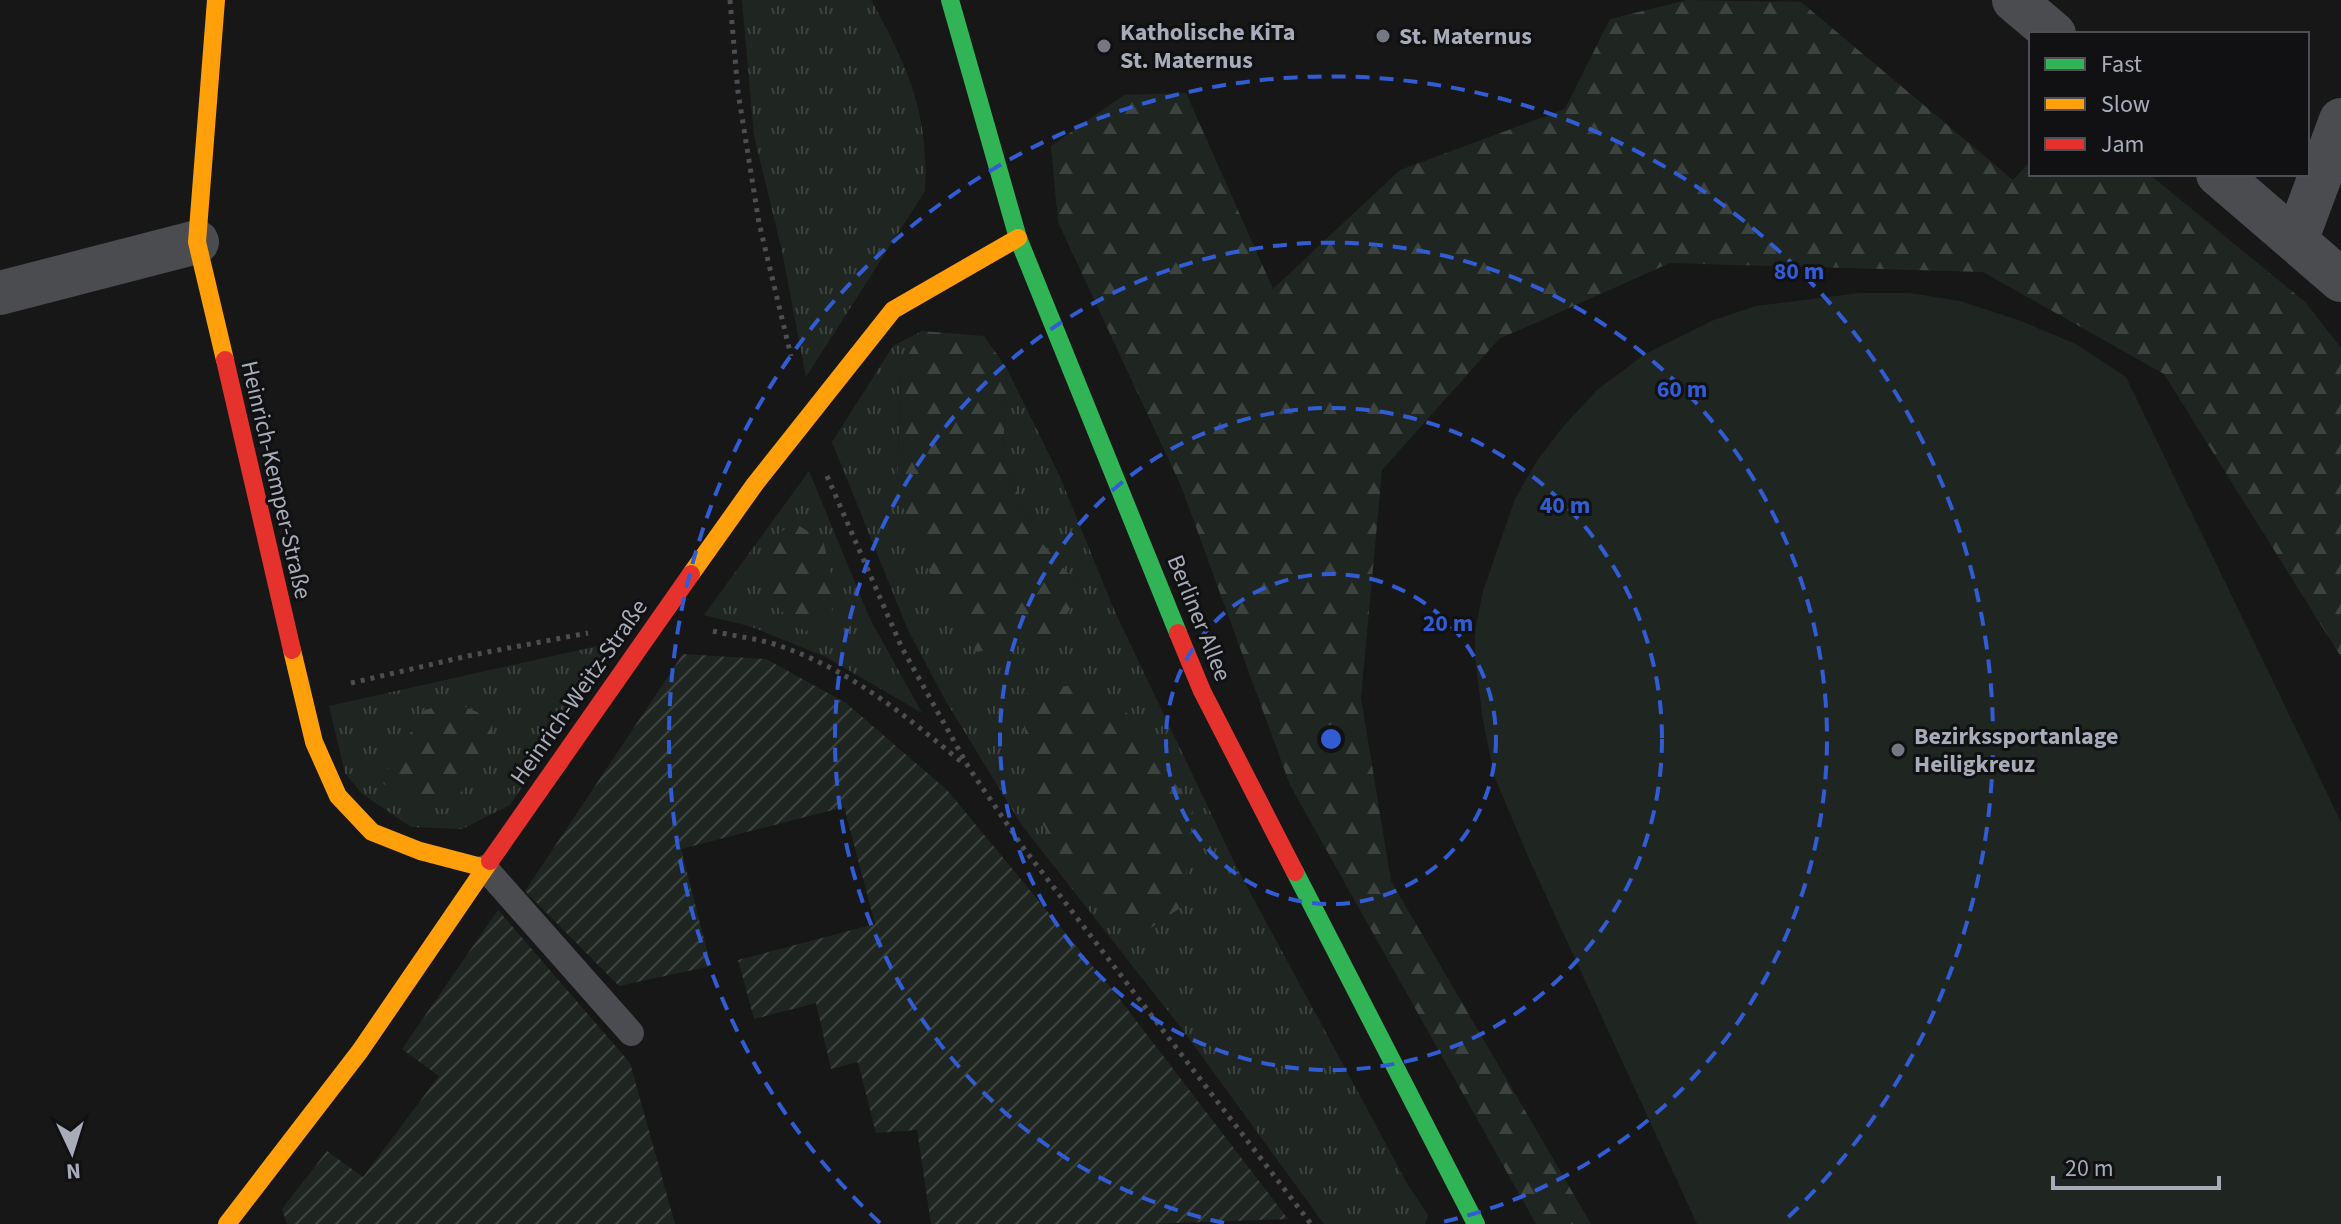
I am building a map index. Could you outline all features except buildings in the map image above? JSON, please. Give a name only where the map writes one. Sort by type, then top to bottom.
[{"type":"street","name":"Heinrich-Kemper-Straße","points":[[216,0],[197,242],[314,742],[338,796],[372,832],[420,851],[485,868]]},
{"type":"street","name":"Berliner Allee","points":[[950,0],[1018,238],[1202,691],[1476,1224]]},
{"type":"street","points":[[2014,0],[2052,32]]},
{"type":"street","points":[[2296,241],[2341,120]]},
{"type":"street","points":[[2220,176],[2341,280]]},
{"type":"street","name":"Heinrich-Weitz-Straße","points":[[227,1224],[360,1051],[755,484],[893,310],[1018,238]]},
{"type":"street","points":[[0,293],[197,242]]},
{"type":"lane","points":[[485,868],[631,1033]]},
{"type":"path","points":[[730,0],[738,92],[759,223],[784,322],[804,422],[902,648],[969,768],[1022,846],[1311,1224]]},
{"type":"green space","points":[[742,0],[871,0],[896,47],[919,114],[925,191],[806,377],[782,251],[754,136]]},
{"type":"green space","points":[[1687,0],[1801,2],[2013,180],[2029,163],[2029,176],[2151,176],[2305,302],[2341,348],[2341,657],[2164,374],[1983,272],[1670,263],[1499,339],[1382,470],[1361,698],[1391,881],[1591,1224],[1536,1224],[1290,785],[1181,486],[1058,222],[1051,146],[1124,95],[1186,93],[1273,289],[1400,170],[1565,109],[1610,19]]},
{"type":"green space","name":"Bezirkssportanlage Heiligkreuz","points":[[1859,293],[1910,293],[1960,301],[2076,344],[2126,377],[2341,822],[2341,1224],[1697,1224],[1495,778],[1483,721],[1475,630],[1483,591],[1515,499],[1536,462],[1597,390],[1645,354],[1714,320],[1756,306]]},
{"type":"green space","points":[[922,331],[901,367],[897,492],[1081,588],[1030,529],[1003,452],[1007,369],[1060,477],[1115,612],[1237,868],[1408,1185],[1428,1215],[1425,1224],[1324,1224],[1182,1029],[1021,824],[944,698],[908,630],[832,442],[893,346]]},
{"type":"green space","points":[[922,331],[984,336],[1007,369],[1003,452],[1030,529],[1081,588],[1055,637],[977,652],[936,588],[897,492],[901,367]]},
{"type":"green space","points":[[809,471],[870,619],[922,713],[826,657],[749,626],[704,615]]},
{"type":"green space","points":[[794,523],[823,540],[831,574],[832,616],[805,632],[777,607],[764,570],[771,539]]},
{"type":"green space","points":[[620,641],[510,805],[462,829],[411,827],[361,793],[345,773],[329,706]]},
{"type":"green space","points":[[683,654],[766,659],[846,703],[947,790],[1115,993],[1288,1219],[1149,1224],[931,1224],[917,1130],[876,1133],[858,1062],[831,1069],[816,1003],[754,1019],[738,960],[875,924],[844,807],[681,849],[711,966],[619,986],[525,891]]},
{"type":"green space","points":[[1087,682],[1128,714],[1193,810],[1183,906],[1140,935],[1083,894],[1035,811],[1020,695]]},
{"type":"green space","points":[[455,702],[492,719],[493,748],[473,781],[442,809],[408,802],[380,781],[425,710]]},
{"type":"green space","points":[[498,910],[630,1063],[675,1224],[287,1224],[282,1209],[327,1151],[363,1177],[439,1076],[402,1049]]},
{"type":"traffic: fast","points":[[950,0],[1018,238],[1178,633]]},
{"type":"traffic: fast","points":[[1295,872],[1476,1224]]},
{"type":"traffic: slow","points":[[216,0],[197,242],[225,360]]},
{"type":"traffic: slow","points":[[691,574],[755,484],[893,310],[1018,238]]},
{"type":"traffic: slow","points":[[292,650],[314,742],[338,796],[372,832],[420,851],[485,868]]},
{"type":"traffic: slow","points":[[227,1224],[360,1051],[490,861]]},
{"type":"traffic: jam","points":[[225,360],[292,650]]},
{"type":"traffic: jam","points":[[490,861],[691,574]]},
{"type":"traffic: jam","points":[[1178,633],[1202,691],[1295,872]]},
{"type":"place","name":"St. Maternus","points":[[1383,36]]},
{"type":"place","name":"Katholische KiTa St. Maternus","points":[[1104,46]]},
{"type":"place","name":"Bezirkssportanlage Heiligkreuz","points":[[1898,750]]}]
